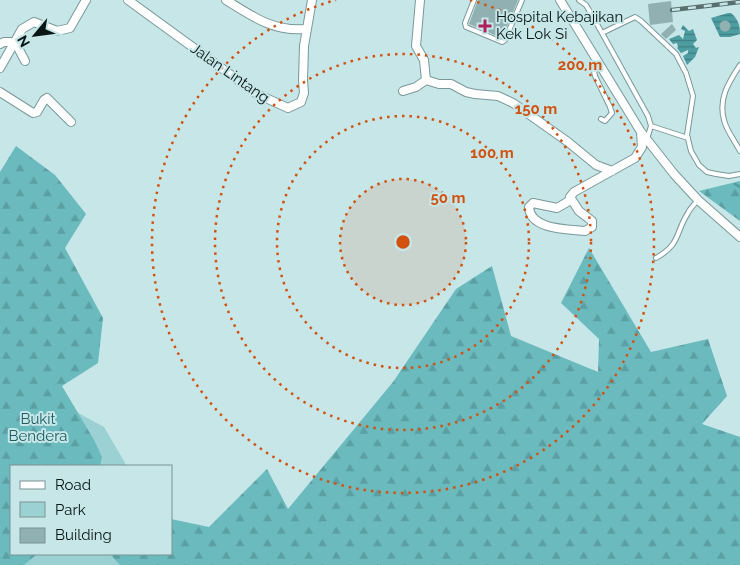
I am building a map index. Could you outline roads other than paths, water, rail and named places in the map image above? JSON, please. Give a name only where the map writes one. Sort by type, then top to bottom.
[{"type":"street","points":[[0,68],[22,28],[34,22],[56,31],[70,28],[86,0]]},
{"type":"street","name":"Jalan Lintang","points":[[128,0],[257,94],[284,108],[292,107],[301,102],[304,93],[306,29],[312,0]]},
{"type":"street","points":[[226,0],[265,24],[298,30],[306,29]]},
{"type":"street","points":[[420,0],[416,46],[424,60],[426,80]]},
{"type":"street","points":[[560,0],[641,132],[674,174],[698,200],[740,237]]},
{"type":"street","points":[[0,44],[15,42]]},
{"type":"street","points":[[15,42],[26,61]]},
{"type":"street","points":[[403,91],[416,87],[426,80]]},
{"type":"street","points":[[426,80],[439,84],[451,84],[466,92],[498,96],[513,103],[568,142],[596,165],[612,171]]},
{"type":"street","points":[[0,92],[29,111],[36,113],[47,98],[71,122]]},
{"type":"street","points":[[570,197],[579,211],[592,221],[592,227],[589,230],[544,226],[533,219],[529,213],[528,207],[533,203],[557,208],[569,201],[570,197],[574,192],[635,158],[642,147],[641,132]]},
{"type":"lane","points":[[474,0],[465,22],[466,27],[502,42],[505,40],[522,0]]},
{"type":"lane","points":[[579,0],[586,5],[648,116],[651,126],[647,139]]},
{"type":"lane","points":[[602,33],[635,17],[676,54],[686,73],[693,96],[688,138],[691,151],[699,165],[707,172],[729,176],[740,174]]},
{"type":"lane","points":[[740,65],[728,82],[722,99],[724,120],[740,151]]},
{"type":"lane","points":[[601,66],[594,71],[595,76],[612,113],[605,121],[601,119]]},
{"type":"lane","points":[[651,126],[688,138]]},
{"type":"lane","points":[[656,258],[668,251],[679,236],[688,213],[698,200]]},
{"type":"waterway","points":[[735,184],[740,187]]},
{"type":"railway","points":[[672,10],[740,2]]},
{"type":"place","name":"Hospital Kebajikan Kek Lok Si","points":[[485,26]]},
{"type":"park label","name":"Bukit Bendera","points":[[38,428]]}]
